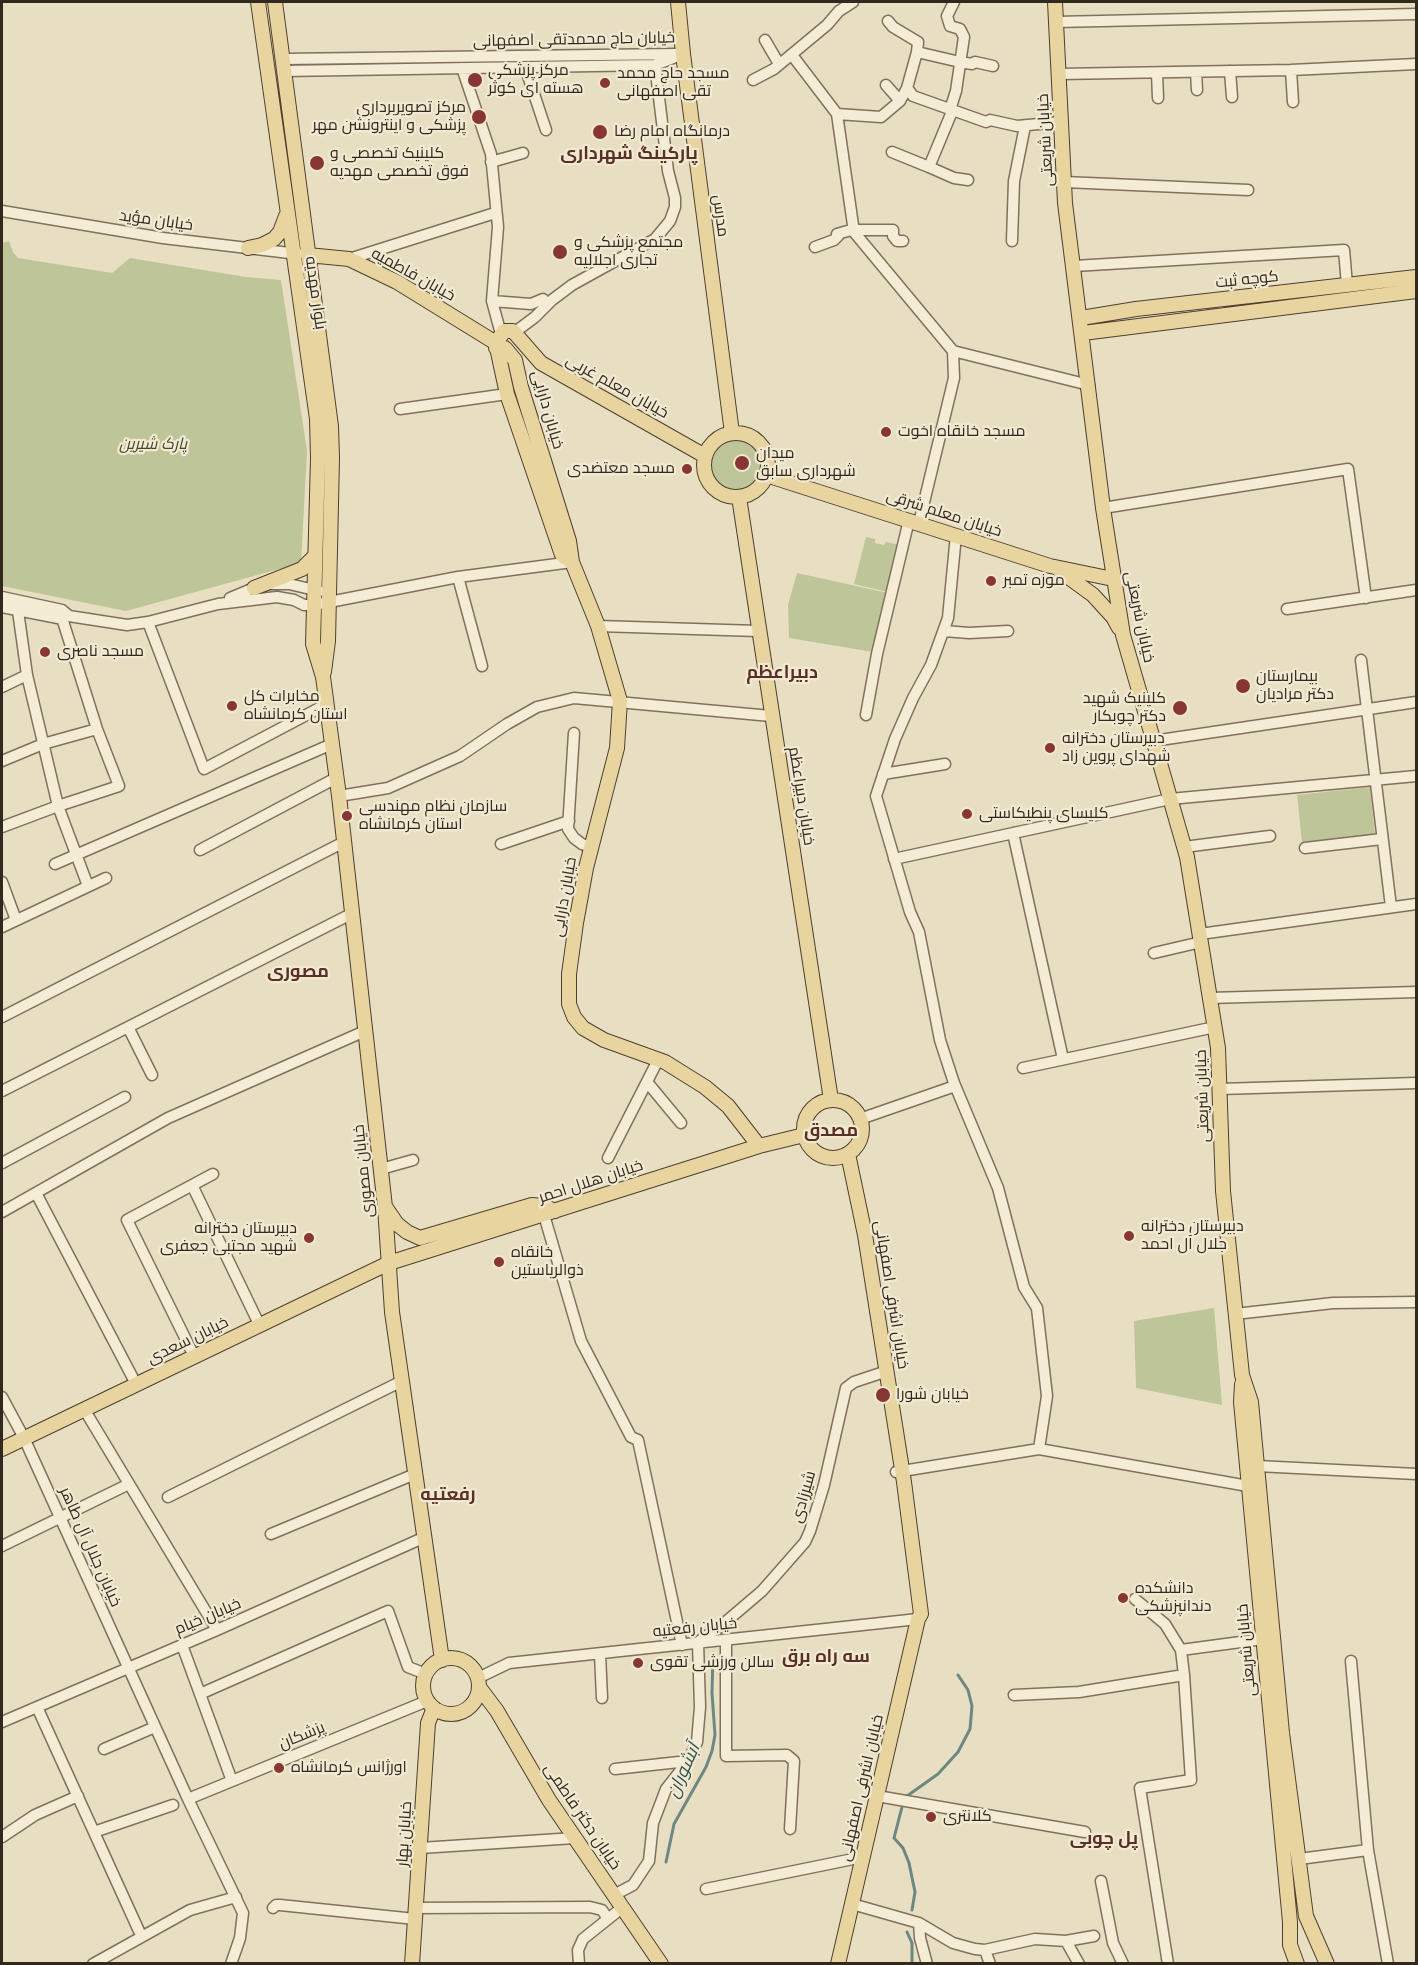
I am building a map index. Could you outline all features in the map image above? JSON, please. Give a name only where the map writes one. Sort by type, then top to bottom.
[{"type":"main road","name":"بلوار مهدیه","points":[[258,2],[286,214],[317,419],[326,458],[328,597]]},
{"type":"main road","name":"بلوار مهدیه","points":[[275,2],[289,65],[331,426],[315,556],[314,591]]},
{"type":"main road","name":"مدرس","points":[[678,2],[732,434]]},
{"type":"main road","name":"خیابان شریعتی","points":[[1055,2],[1064,182],[1113,579],[1123,635],[1184,847],[1218,1048],[1223,1191],[1242,1376],[1241,1402],[1248,1486],[1290,1922],[1290,1945],[1298,1964]]},
{"type":"main road","points":[[248,248],[274,239],[282,228],[286,214]]},
{"type":"main road","name":"خیابان فاطمیه","points":[[310,252],[349,259],[505,339]]},
{"type":"main road","name":"کوچه ثبت","points":[[1081,318],[1136,309],[1416,277]]},
{"type":"main road","name":"کوچه ثبت","points":[[1083,333],[1416,291]]},
{"type":"main road","points":[[1291,292],[1293,307]]},
{"type":"main road","points":[[1136,309],[1132,316],[1137,325]]},
{"type":"main road","name":"خیابان دارایی","points":[[505,339],[505,348],[511,352],[518,367],[569,541],[572,562],[598,626],[620,701],[617,748],[591,847],[576,923],[569,974],[569,1004],[574,1017],[583,1028],[604,1040],[683,1072],[728,1106],[759,1146]]},
{"type":"main road","name":"خیابان دارایی","points":[[505,339],[505,388],[562,555],[572,562]]},
{"type":"main road","name":"خیابان معلم غربی","points":[[505,339],[541,363],[705,456]]},
{"type":"main road","points":[[505,388],[506,378],[511,376],[520,379]]},
{"type":"main road","points":[[732,434],[743,434],[753,438],[766,454],[768,465],[766,475],[756,490],[739,497],[722,494],[709,483],[704,465],[705,456],[716,440],[732,434]]},
{"type":"main road","name":"خیابان معلم شرقی","points":[[766,475],[1050,566],[1113,579]]},
{"type":"main road","name":"خیابان دبیراعظم","points":[[739,497],[831,1100]]},
{"type":"main road","points":[[254,588],[302,569],[309,565],[315,556]]},
{"type":"main road","points":[[1050,566],[1093,595],[1113,617],[1123,635]]},
{"type":"main road","name":"خیابان مصوری","points":[[314,591],[313,644],[323,677],[339,796],[385,1207],[392,1312],[442,1660]]},
{"type":"main road","name":"خیابان مصوری","points":[[323,677],[328,641],[328,597]]},
{"type":"main road","points":[[823,1101],[840,1101],[849,1104],[860,1119],[862,1135],[859,1142],[844,1155],[831,1158],[822,1156],[814,1151],[804,1136],[809,1111],[823,1101]]},
{"type":"main road","name":"خیابان هلال احمر","points":[[389,1263],[759,1146],[804,1136]]},
{"type":"main road","name":"خیابان اشرفی اصفهانی","points":[[844,1155],[899,1472]]},
{"type":"main road","name":"خیابان اشرفی اصفهانی","points":[[838,1964],[918,1619],[865,1234],[844,1155]]},
{"type":"main road","points":[[385,1207],[397,1224],[420,1238],[532,1205],[543,1206],[549,1213]]},
{"type":"main road","name":"خیابان سعدی","points":[[2,1449],[389,1263]]},
{"type":"main road","name":"خیابان شریعتی","points":[[1242,1376],[1251,1402],[1282,1733],[1306,1916],[1326,1963]]},
{"type":"main road","points":[[442,1660],[464,1661],[470,1665],[478,1683],[477,1697],[464,1711],[450,1714],[431,1704],[423,1685],[430,1668],[442,1660]]},
{"type":"main road","name":"خیابان دکتر فاطمی","points":[[478,1683],[532,1772],[661,1964]]},
{"type":"main road","name":"خیابان بهار","points":[[412,1964],[431,1704]]},
{"type":"street","points":[[753,80],[792,55],[828,26],[839,11],[853,2]]},
{"type":"street","points":[[929,167],[951,114],[950,110],[956,91],[964,37],[960,29],[950,26],[947,16],[954,2]]},
{"type":"street","points":[[1056,22],[1416,14]]},
{"type":"street","points":[[837,114],[881,117],[900,100],[907,88],[918,42],[893,27],[888,21]]},
{"type":"street","points":[[765,40],[779,64]]},
{"type":"street","points":[[917,52],[960,62],[972,64],[975,62],[993,66]]},
{"type":"street","name":"خیابان حاج محمدتقی اصفهانی","points":[[289,65],[683,54]]},
{"type":"street","name":"خیابان حاج محمدتقی اصفهانی","points":[[289,65],[462,68],[655,65],[683,54]]},
{"type":"street","points":[[792,55],[837,114],[854,232],[953,351],[1089,385]]},
{"type":"street","points":[[1059,74],[1291,70],[1416,64]]},
{"type":"street","points":[[462,68],[491,154],[498,227],[492,301],[505,339],[572,285],[655,239],[674,214],[675,198],[668,171],[655,65]]},
{"type":"street","points":[[525,67],[546,130]]},
{"type":"street","points":[[1291,70],[1293,102]]},
{"type":"street","points":[[1230,71],[1232,97]]},
{"type":"street","points":[[1157,72],[1158,98]]},
{"type":"street","points":[[1196,72],[1197,90]]},
{"type":"street","points":[[886,85],[900,100]]},
{"type":"street","points":[[907,88],[913,96],[986,122],[990,120],[1017,126],[1061,122]]},
{"type":"street","points":[[1011,241],[1014,182],[1025,126]]},
{"type":"street","points":[[892,152],[954,178],[968,180]]},
{"type":"street","points":[[491,162],[523,153]]},
{"type":"street","points":[[1064,182],[1248,190]]},
{"type":"street","name":"خیابان مؤید","points":[[2,211],[163,238],[293,254],[310,252]]},
{"type":"street","points":[[349,259],[495,213]]},
{"type":"street","points":[[815,247],[834,240],[837,234],[851,230],[854,232],[892,230],[897,241],[903,241]]},
{"type":"street","points":[[1074,266],[1344,250],[1347,285]]},
{"type":"street","points":[[492,301],[531,304],[543,299]]},
{"type":"street","points":[[866,715],[877,654],[954,378],[953,351]]},
{"type":"street","points":[[400,409],[505,388]]},
{"type":"street","points":[[1103,508],[1348,469],[1366,598]]},
{"type":"street","points":[[956,535],[948,618],[931,665],[895,739],[876,796],[910,912],[919,932],[940,1040],[955,1086],[998,1188],[1024,1287],[1037,1308],[1047,1396],[1040,1449]]},
{"type":"street","points":[[2,597],[64,615],[127,626],[218,604],[277,597],[294,600],[304,605],[314,605],[328,597],[572,562]]},
{"type":"street","points":[[458,577],[482,666]]},
{"type":"street","points":[[218,604],[254,588],[282,584],[314,591],[328,597]]},
{"type":"street","points":[[1287,609],[1416,590]]},
{"type":"street","points":[[2,607],[18,611],[64,615]]},
{"type":"street","points":[[18,611],[27,675],[58,806],[88,886]]},
{"type":"street","points":[[2,827],[119,786],[97,729],[64,615]]},
{"type":"street","points":[[148,622],[204,769],[327,704]]},
{"type":"street","points":[[598,626],[758,631]]},
{"type":"street","points":[[944,631],[969,633],[1008,631]]},
{"type":"street","points":[[1361,660],[1390,907]]},
{"type":"street","points":[[2,687],[27,675]]},
{"type":"street","points":[[339,796],[388,788],[460,756],[537,707],[574,698],[771,716]]},
{"type":"street","points":[[1153,741],[1416,702]]},
{"type":"street","points":[[2,761],[43,744],[97,729]]},
{"type":"street","points":[[574,733],[568,829],[574,838],[591,847]]},
{"type":"street","points":[[55,864],[332,744]]},
{"type":"street","points":[[884,774],[945,764]]},
{"type":"street","points":[[894,860],[1170,799],[1416,776]]},
{"type":"street","points":[[200,850],[336,778]]},
{"type":"street","points":[[501,844],[569,820]]},
{"type":"street","points":[[1013,833],[1064,1059]]},
{"type":"street","points":[[1184,847],[1270,836]]},
{"type":"street","points":[[1305,848],[1382,839]]},
{"type":"street","points":[[2,1017],[344,842]]},
{"type":"street","points":[[2,927],[106,878]]},
{"type":"street","points":[[2,882],[16,920]]},
{"type":"street","points":[[1154,953],[1200,938],[1416,903]]},
{"type":"street","points":[[2,1091],[351,914]]},
{"type":"street","points":[[1210,998],[1416,992]]},
{"type":"street","points":[[128,1027],[152,1075]]},
{"type":"street","points":[[1023,1068],[1215,1027]]},
{"type":"street","points":[[2,1212],[168,1118],[365,1031]]},
{"type":"street","points":[[608,1158],[658,1060]]},
{"type":"street","points":[[647,1082],[681,1123]]},
{"type":"street","points":[[1220,1089],[1416,1083]]},
{"type":"street","points":[[860,1119],[955,1086]]},
{"type":"street","points":[[2,1163],[125,1097]]},
{"type":"street","points":[[381,1169],[413,1160]]},
{"type":"street","points":[[194,1356],[128,1220],[213,1173]]},
{"type":"street","points":[[192,1185],[260,1324]]},
{"type":"street","points":[[36,1193],[136,1384]]},
{"type":"street","points":[[549,1213],[581,1341],[632,1437],[638,1440],[682,1645]]},
{"type":"street","points":[[1235,1314],[1333,1303],[1416,1302]]},
{"type":"street","name":"شیرزادی","points":[[698,1642],[762,1591],[805,1542],[824,1485],[846,1388],[854,1382],[881,1373]]},
{"type":"street","points":[[168,1497],[402,1381]]},
{"type":"street","name":"خیابان جلال آل طاهر","points":[[2,1397],[24,1438],[188,1799],[243,1913],[240,1938],[231,1964]]},
{"type":"street","points":[[84,1409],[217,1630]]},
{"type":"street","points":[[899,1472],[1040,1449],[1248,1486]]},
{"type":"street","points":[[1257,1466],[1416,1474]]},
{"type":"street","points":[[271,1534],[415,1474]]},
{"type":"street","points":[[2,1546],[129,1484]]},
{"type":"street","name":"خیابان خیام","points":[[2,1722],[217,1630],[425,1537]]},
{"type":"street","points":[[1135,1599],[1165,1624],[1181,1650],[1184,1675],[1191,1780],[1140,1788],[1168,1964]]},
{"type":"street","points":[[200,1694],[388,1611],[408,1667],[426,1674]]},
{"type":"street","name":"خیابان رفعتیه","points":[[478,1683],[509,1663],[918,1619]]},
{"type":"street","points":[[1181,1650],[1263,1639]]},
{"type":"street","points":[[726,1640],[726,1756],[787,1755],[794,1761],[790,1829]]},
{"type":"street","points":[[614,1894],[633,1885],[649,1861],[653,1823],[666,1788],[688,1761],[697,1742],[700,1707],[698,1642]]},
{"type":"street","points":[[182,1645],[232,1781]]},
{"type":"street","points":[[600,1654],[603,1698]]},
{"type":"street","points":[[1350,1661],[1368,1850],[1388,1964]]},
{"type":"street","points":[[1014,1695],[1079,1692],[1184,1675]]},
{"type":"street","name":"پزشکان","points":[[188,1799],[431,1704]]},
{"type":"street","points":[[37,1707],[139,1931]]},
{"type":"street","points":[[104,1749],[156,1727]]},
{"type":"street","points":[[615,1769],[688,1761]]},
{"type":"street","points":[[2,1836],[35,1815],[78,1796]]},
{"type":"street","points":[[877,1796],[1085,1832]]},
{"type":"street","points":[[94,1832],[173,1805]]},
{"type":"street","points":[[420,1848],[575,1838]]},
{"type":"street","points":[[1299,1859],[1368,1850]]},
{"type":"street","points":[[706,1889],[863,1857]]},
{"type":"street","points":[[1101,1881],[1113,1943],[1123,1964]]},
{"type":"street","points":[[93,1964],[190,1910],[236,1897]]},
{"type":"street","points":[[852,1904],[919,1923],[953,1943],[985,1950],[1035,1939],[1066,1941],[1094,1936]]},
{"type":"street","points":[[273,1908],[280,1905],[415,1914],[590,1907],[602,1910],[608,1919]]},
{"type":"street","points":[[579,1964],[578,1950],[583,1939],[623,1907]]},
{"type":"street","points":[[919,1923],[920,1938],[927,1964]]},
{"type":"street","points":[[1066,1941],[1079,1964]]},
{"type":"street","points":[[985,1950],[990,1964]]},
{"type":"green space","name":"پارک شیرین","points":[[9,241],[18,258],[112,273],[130,258],[246,277],[281,280],[307,451],[301,563],[126,611],[2,586],[2,243]]},
{"type":"green space","points":[[731,437],[741,437],[756,445],[762,454],[764,465],[762,476],[756,485],[741,493],[731,493],[720,488],[713,481],[708,470],[708,460],[713,449],[720,442]]},
{"type":"green space","points":[[866,537],[875,539],[875,543],[884,545],[886,542],[900,545],[888,592],[854,584]]},
{"type":"green space","points":[[797,573],[888,593],[873,652],[789,638],[788,605]]},
{"type":"green space","points":[[1370,787],[1375,835],[1302,842],[1297,795]]},
{"type":"green space","points":[[1214,1308],[1222,1405],[1136,1388],[1134,1321]]},
{"type":"waterway","name":"آبشوران","points":[[666,1862],[674,1824],[706,1767],[712,1751],[715,1735],[712,1693],[713,1653]]},
{"type":"waterway","name":"آبشوران","points":[[907,1796],[938,1774],[958,1752],[970,1729],[972,1706],[968,1690],[958,1675]]},
{"type":"waterway","name":"آبشوران","points":[[902,1807],[894,1838],[903,1848],[909,1863],[915,1892],[912,1910]]},
{"type":"waterway","name":"آبشوران","points":[[907,1932],[912,1943],[912,1964]]},
{"type":"place","name":"مرکز پزشکی هسته ای کوثر","points":[[475,80]]},
{"type":"place","name":"مسجد حاج محمد تقی اصفهانی","points":[[605,83]]},
{"type":"place","name":"مرکز تصویربرداری پزشکی و اینترونشن مهر","points":[[479,117]]},
{"type":"place","name":"درمانگاه امام رضا","points":[[600,132]]},
{"type":"place","name":"کلینیک تخصصی و فوق تخصصی مهدیه","points":[[317,163]]},
{"type":"place","name":"مجتمع پزشکی و تجاری اجلالیه","points":[[560,252]]},
{"type":"place","name":"مسجد خانقاه اخوت","points":[[886,432]]},
{"type":"place","name":"میدان شهرداری سابق","points":[[742,463]]},
{"type":"place","name":"مسجد معتضدی","points":[[687,469]]},
{"type":"place","name":"موزه تمبر","points":[[991,581]]},
{"type":"place","name":"مسجد ناصری","points":[[45,652]]},
{"type":"place","name":"بیمارستان دکتر مرادیان","points":[[1243,686]]},
{"type":"place","name":"مخابرات کل استان کرمانشاه","points":[[232,706]]},
{"type":"place","name":"کلینیک شهید دکتر چوبکار","points":[[1180,708]]},
{"type":"place","name":"دبیرستان دخترانه شهدای پروین زاد","points":[[1050,748]]},
{"type":"place","name":"کلیسای پنطیکاستی","points":[[967,814]]},
{"type":"place","name":"سازمان نظام مهندسی استان کرمانشاه","points":[[347,816]]},
{"type":"place","name":"دبیرستان دخترانه جلال آل احمد","points":[[1129,1236]]},
{"type":"place","name":"دبیرستان دخترانه شهید مجتبی جعفری","points":[[309,1238]]},
{"type":"place","name":"خانقاه ذوالریاستین","points":[[499,1262]]},
{"type":"place","name":"خیابان شورا","points":[[883,1395]]},
{"type":"place","name":"دانشکده دندانپزشکی","points":[[1123,1598]]},
{"type":"place","name":"سالن ورزشی تقوی","points":[[638,1663]]},
{"type":"place","name":"اورژانس کرمانشاه","points":[[279,1768]]},
{"type":"place","name":"کلانتری","points":[[931,1817]]},
{"type":"district","name":"پارکینگ شهرداری","points":[[629,154]]},
{"type":"district","name":"دبیراعظم","points":[[782,673]]},
{"type":"district","name":"مصوری","points":[[298,972]]},
{"type":"district","name":"مصدق","points":[[831,1131]]},
{"type":"district","name":"رفعتیه","points":[[448,1495]]},
{"type":"district","name":"سه راه برق","points":[[826,1657]]},
{"type":"district","name":"پل چوبی","points":[[1104,1839]]}]
